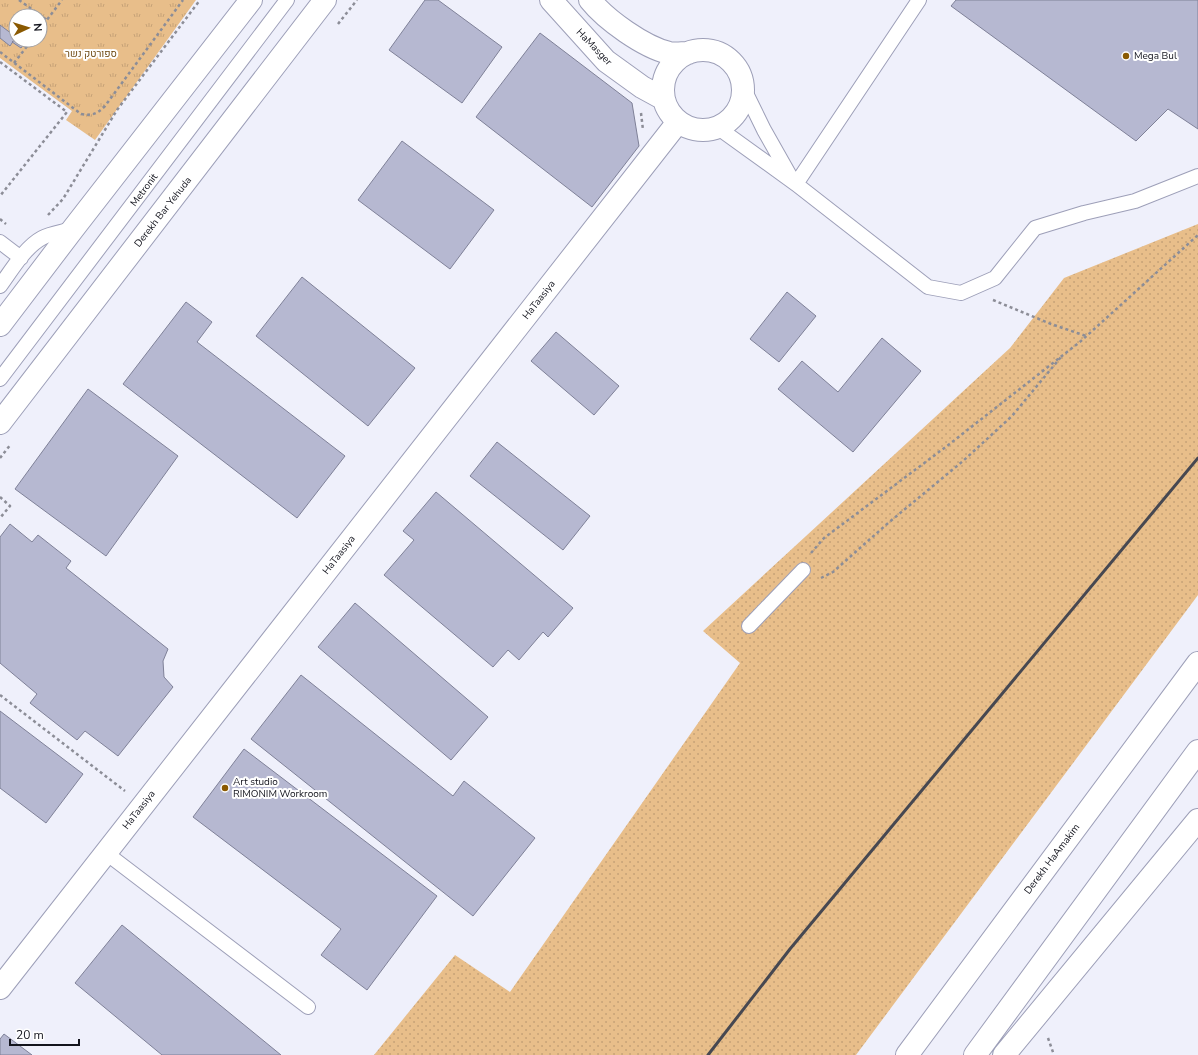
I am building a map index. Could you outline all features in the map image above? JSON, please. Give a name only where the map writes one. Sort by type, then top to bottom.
[{"type":"main road","points":[[0,325],[251,0]]},
{"type":"main road","name":"Derekh Bar Yehuda","points":[[0,423],[326,0]]},
{"type":"main road","name":"HaMasger","points":[[551,0],[606,61],[642,87],[664,99]]},
{"type":"main road","points":[[590,0],[596,8],[622,30],[661,50],[671,53],[688,53]]},
{"type":"main road","points":[[696,50],[708,50],[720,54],[731,62],[738,72],[742,84],[742,98],[737,110],[728,120],[717,127],[704,130],[690,128],[678,122],[669,111],[664,99],[663,86],[666,74],[673,63],[688,53],[696,50]]},
{"type":"main road","name":"HaTaasiya","points":[[0,988],[678,122]]},
{"type":"main road","name":"Derekh HaAmakim","points":[[907,1055],[1198,663]]},
{"type":"main road","points":[[975,1055],[1198,751]]},
{"type":"main road","points":[[1004,1055],[1198,820]]},
{"type":"lane","name":"Metronit","points":[[0,379],[287,0]]},
{"type":"lane","points":[[796,184],[919,0]]},
{"type":"lane","points":[[742,84],[776,154],[796,184]]},
{"type":"lane","points":[[717,127],[796,184],[928,287],[961,293],[995,278],[1035,228],[1084,213],[1136,201],[1198,176]]},
{"type":"lane","points":[[0,286],[21,258],[42,238],[73,229]]},
{"type":"lane","points":[[0,242],[21,258]]},
{"type":"lane","points":[[749,626],[803,570]]},
{"type":"lane","points":[[106,853],[308,1007]]},
{"type":"path","points":[[19,0],[30,8]]},
{"type":"path","points":[[48,19],[62,0]]},
{"type":"path","points":[[0,52],[81,114],[90,116],[99,113],[105,106],[183,0]]},
{"type":"path","points":[[44,218],[63,199],[117,110],[200,0]]},
{"type":"path","points":[[14,63],[26,48]]},
{"type":"path","points":[[0,62],[67,112],[0,196]]},
{"type":"path","points":[[640,110],[643,130],[642,136]]},
{"type":"path","points":[[1061,357],[1012,416],[963,461],[887,524],[833,572],[817,580],[808,577],[803,570],[802,563],[824,538],[947,446],[1061,357],[1198,234]]},
{"type":"path","points":[[961,293],[996,300],[1051,324],[1086,336]]},
{"type":"path","points":[[0,497],[10,506],[0,518]]},
{"type":"path","points":[[0,695],[143,805]]},
{"type":"green space","name":"ספורטק נשר","points":[[0,0],[196,0],[95,140],[66,120],[72,111],[0,58]]},
{"type":"green space","points":[[81,0],[99,0],[93,9]]},
{"type":"green space","points":[[1198,224],[1198,595],[856,1055],[374,1055],[455,955],[510,992],[740,663],[703,631],[1010,348],[1064,278]]},
{"type":"building","points":[[425,0],[438,0],[502,47],[462,103],[389,50]]},
{"type":"building","points":[[956,0],[1198,0],[1198,129],[1168,109],[1136,141],[951,6]]},
{"type":"building","points":[[0,25],[8,31],[8,44],[0,38]]},
{"type":"building","points":[[540,33],[632,103],[639,146],[592,207],[476,117]]},
{"type":"building","points":[[402,141],[494,210],[450,269],[358,200]]},
{"type":"building","points":[[302,277],[415,368],[368,426],[256,336]]},
{"type":"building","points":[[787,292],[816,316],[779,362],[750,339]]},
{"type":"building","points":[[186,302],[212,322],[197,342],[345,456],[297,518],[123,384]]},
{"type":"building","points":[[556,332],[619,386],[594,415],[531,361]]},
{"type":"building","points":[[882,338],[921,371],[853,452],[778,389],[802,361],[838,392]]},
{"type":"building","points":[[88,389],[178,456],[106,556],[15,489]]},
{"type":"building","points":[[497,442],[590,516],[563,550],[470,476]]},
{"type":"building","points":[[436,492],[573,608],[548,637],[543,632],[519,660],[508,650],[493,667],[384,575],[414,540],[403,531]]},
{"type":"building","points":[[10,524],[32,542],[38,535],[71,561],[66,568],[168,649],[163,661],[164,677],[173,687],[118,756],[85,731],[77,740],[30,703],[37,694],[0,663],[0,537]]},
{"type":"building","points":[[355,603],[488,717],[451,760],[318,647]]},
{"type":"building","points":[[301,675],[453,796],[464,781],[535,838],[473,916],[251,739]]},
{"type":"building","points":[[0,711],[83,774],[46,823],[0,788]]},
{"type":"building","points":[[244,749],[437,896],[367,990],[321,955],[341,929],[193,817]]},
{"type":"building","points":[[122,925],[281,1055],[162,1055],[75,983]]},
{"type":"building","points":[[4,1034],[32,1055],[0,1055],[0,1039]]},
{"type":"railway","points":[[708,1055],[790,949],[1198,458]]},
{"type":"place","name":"Mega Bul","points":[[1126,56]]},
{"type":"place","name":"Art studio RIMONIM Workroom","points":[[225,788]]}]
